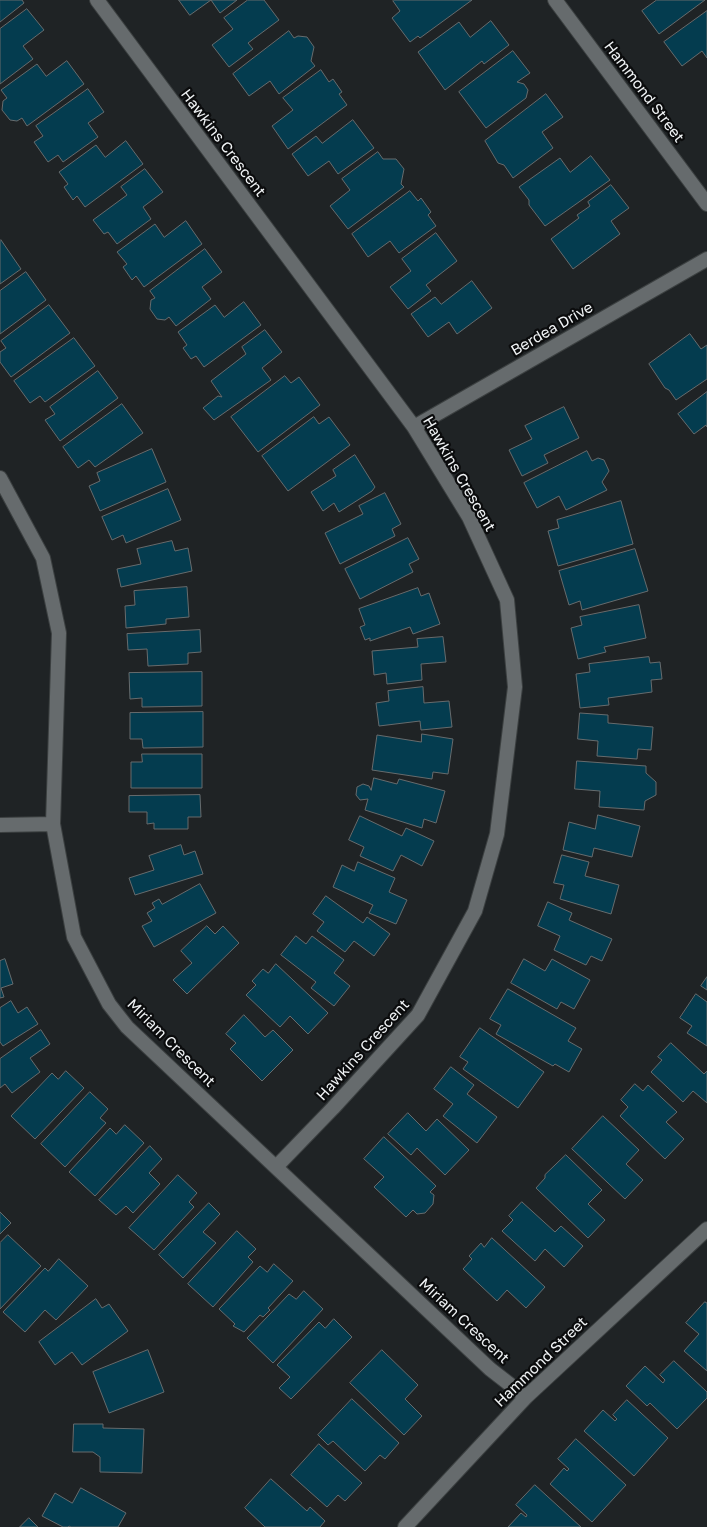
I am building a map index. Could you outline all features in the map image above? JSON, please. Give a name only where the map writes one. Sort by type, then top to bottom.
[{"type":"street","name":"Hawkins Crescent","points":[[97,0],[414,427],[469,518],[506,600],[515,687],[497,834],[475,911],[418,1015],[276,1167]]},
{"type":"street","name":"Hammond Street","points":[[555,0],[707,204]]},
{"type":"street","name":"Berdea Drive","points":[[414,427],[707,259]]},
{"type":"street","name":"Miriam Crescent","points":[[0,478],[43,558],[59,633],[53,824],[74,937],[109,1004],[127,1027],[490,1369],[526,1396]]},
{"type":"street","points":[[0,825],[53,824]]},
{"type":"street","name":"Hammond Street","points":[[405,1527],[526,1396],[707,1229]]},
{"type":"building","points":[[0,0],[22,0],[24,3],[0,22]]},
{"type":"building","points":[[179,0],[211,0],[190,15]]},
{"type":"building","points":[[211,0],[237,0],[220,13]]},
{"type":"building","points":[[248,0],[264,0],[279,20],[248,43],[253,49],[229,67],[212,45],[233,29],[224,18]]},
{"type":"building","points":[[394,0],[472,0],[420,38],[418,36],[410,42],[392,18],[400,11]]},
{"type":"building","points":[[657,0],[705,0],[659,34],[642,11]]},
{"type":"building","points":[[27,9],[44,30],[23,46],[33,59],[0,84],[0,29]]},
{"type":"building","points":[[707,11],[707,58],[702,51],[682,66],[664,42]]},
{"type":"building","points":[[491,21],[509,45],[484,64],[482,61],[445,90],[418,52],[459,22],[470,37]]},
{"type":"building","points":[[289,31],[294,38],[298,36],[307,37],[314,47],[311,61],[315,66],[279,94],[270,81],[249,96],[233,74]]},
{"type":"building","points":[[513,51],[530,73],[517,82],[524,84],[528,90],[526,98],[486,128],[459,92]]},
{"type":"building","points":[[67,61],[84,84],[27,126],[22,118],[17,121],[10,120],[2,110],[3,101],[7,98],[1,90],[37,64],[46,76]]},
{"type":"building","points":[[321,70],[329,82],[333,79],[342,92],[339,94],[347,105],[288,149],[272,126],[293,110],[283,98]]},
{"type":"building","points":[[88,89],[104,112],[88,123],[98,137],[63,162],[58,155],[48,162],[34,142],[43,136],[36,126]]},
{"type":"building","points":[[546,94],[563,117],[542,132],[553,148],[513,178],[504,165],[498,163],[485,141]]},
{"type":"building","points":[[353,120],[374,148],[338,174],[329,161],[308,176],[292,154],[316,136],[322,143]]},
{"type":"building","points":[[126,141],[143,164],[85,207],[77,196],[73,200],[64,187],[68,184],[59,172],[96,145],[105,157]]},
{"type":"building","points":[[378,152],[383,159],[396,159],[404,169],[401,184],[404,187],[348,229],[330,206],[350,190],[342,179]]},
{"type":"building","points":[[591,156],[610,180],[545,226],[529,205],[529,200],[519,187],[560,158],[570,172]]},
{"type":"building","points":[[145,169],[163,192],[143,207],[151,219],[117,244],[108,232],[104,234],[93,220],[127,195],[121,187]]},
{"type":"building","points":[[611,185],[629,208],[611,221],[620,234],[573,269],[551,239],[579,218],[577,215],[590,206],[588,202]]},
{"type":"building","points":[[410,191],[418,201],[421,198],[431,212],[428,215],[436,226],[399,253],[390,241],[368,257],[352,234]]},
{"type":"building","points":[[186,221],[202,244],[144,287],[136,276],[132,280],[123,267],[127,264],[117,252],[155,224],[164,237]]},
{"type":"building","points":[[436,233],[457,261],[426,285],[431,291],[408,309],[390,287],[411,271],[402,259]]},
{"type":"building","points":[[0,241],[21,269],[0,284]]},
{"type":"building","points":[[205,249],[222,272],[202,287],[211,299],[176,326],[169,317],[165,320],[157,319],[150,309],[151,300],[155,298],[150,291]]},
{"type":"building","points":[[26,272],[46,300],[0,334],[0,291]]},
{"type":"building","points":[[472,281],[492,308],[457,334],[449,322],[428,337],[411,314],[435,297],[441,304]]},
{"type":"building","points":[[244,302],[261,325],[204,367],[196,356],[191,359],[183,348],[187,345],[178,332],[215,305],[224,317]]},
{"type":"building","points":[[49,305],[70,333],[11,377],[0,362],[0,352],[6,348],[1,341]]},
{"type":"building","points":[[265,330],[282,352],[262,368],[271,380],[214,420],[203,408],[218,396],[222,397],[211,381],[246,354],[242,347]]},
{"type":"building","points":[[690,334],[701,349],[707,345],[707,379],[676,400],[669,390],[665,388],[649,364]]},
{"type":"building","points":[[74,338],[95,366],[45,402],[40,396],[30,403],[14,381]]},
{"type":"building","points":[[98,371],[118,398],[60,441],[45,420],[55,414],[50,407]]},
{"type":"building","points":[[285,376],[291,383],[299,377],[320,405],[258,452],[231,417]]},
{"type":"building","points":[[707,392],[707,427],[706,425],[694,434],[678,414]]},
{"type":"building","points":[[122,404],[143,433],[95,467],[89,460],[78,468],[63,447]]},
{"type":"building","points":[[564,407],[579,438],[544,455],[548,463],[522,476],[509,450],[532,439],[525,426]]},
{"type":"building","points":[[314,417],[319,424],[329,417],[350,445],[288,491],[262,456]]},
{"type":"building","points":[[152,449],[166,482],[100,511],[89,486],[100,481],[97,473]]},
{"type":"building","points":[[587,451],[592,461],[598,458],[604,460],[609,471],[602,482],[607,490],[566,510],[559,496],[537,508],[524,483]]},
{"type":"building","points":[[355,455],[375,487],[372,491],[339,512],[334,503],[323,511],[311,492],[336,476],[333,470]]},
{"type":"building","points":[[168,489],[181,520],[126,543],[123,535],[112,540],[102,517]]},
{"type":"building","points":[[385,493],[401,524],[392,529],[395,536],[340,564],[325,533],[363,514],[359,506]]},
{"type":"building","points":[[621,501],[633,544],[558,566],[548,531],[559,528],[557,520]]},
{"type":"building","points":[[408,538],[419,559],[409,564],[413,572],[360,599],[345,569]]},
{"type":"building","points":[[172,541],[175,551],[188,548],[192,571],[121,587],[117,569],[141,564],[137,549]]},
{"type":"building","points":[[635,549],[648,591],[582,610],[580,601],[569,605],[559,571]]},
{"type":"building","points":[[187,587],[189,617],[166,619],[166,624],[126,628],[125,606],[135,605],[134,591]]},
{"type":"building","points":[[418,588],[421,596],[429,593],[440,624],[413,634],[410,627],[370,641],[370,638],[365,640],[360,627],[365,625],[359,609]]},
{"type":"building","points":[[639,605],[646,638],[604,647],[606,652],[578,659],[571,628],[582,625],[580,617]]},
{"type":"building","points":[[200,630],[201,652],[188,653],[188,664],[148,666],[147,649],[128,650],[127,634]]},
{"type":"building","points":[[443,637],[446,662],[421,664],[422,680],[387,684],[386,673],[374,675],[372,651],[418,647],[417,639]]},
{"type":"building","points":[[649,657],[650,663],[660,662],[662,679],[651,680],[652,692],[608,698],[609,705],[580,708],[576,674],[590,672],[589,664]]},
{"type":"building","points":[[202,672],[202,706],[142,707],[142,698],[130,699],[129,673]]},
{"type":"building","points":[[423,687],[424,703],[449,701],[452,727],[421,730],[420,721],[379,726],[376,703],[389,701],[388,691]]},
{"type":"building","points":[[203,712],[203,747],[143,748],[142,739],[130,739],[130,713]]},
{"type":"building","points":[[580,713],[608,715],[608,723],[653,727],[651,750],[638,749],[637,759],[597,756],[598,741],[578,739]]},
{"type":"building","points":[[422,734],[453,739],[448,774],[433,772],[432,779],[372,770],[377,735],[421,742]]},
{"type":"building","points":[[142,754],[202,754],[202,788],[131,788],[131,762],[142,762]]},
{"type":"building","points":[[577,761],[646,766],[646,773],[656,782],[656,795],[645,801],[644,810],[599,807],[600,791],[575,789]]},
{"type":"building","points":[[374,778],[397,784],[399,779],[445,791],[436,823],[424,819],[422,828],[365,810],[368,799],[360,800],[356,795],[357,787],[363,784],[369,786],[371,790]]},
{"type":"building","points":[[200,795],[201,817],[188,817],[188,829],[154,829],[154,823],[147,824],[147,812],[129,812],[129,796]]},
{"type":"building","points":[[598,815],[640,826],[632,857],[594,848],[592,857],[563,850],[569,822],[595,829]]},
{"type":"building","points":[[360,816],[402,836],[406,828],[434,841],[422,866],[401,855],[393,871],[360,856],[364,847],[349,840]]},
{"type":"building","points":[[181,845],[184,855],[195,851],[203,874],[135,895],[129,878],[154,870],[149,856]]},
{"type":"building","points":[[562,855],[589,862],[585,876],[619,885],[611,914],[560,899],[564,885],[554,883]]},
{"type":"building","points":[[358,862],[395,878],[389,892],[407,900],[396,924],[369,913],[373,905],[333,887],[342,865],[354,871]]},
{"type":"building","points":[[200,884],[216,913],[154,947],[142,926],[152,921],[147,913],[155,908],[152,903],[159,899],[162,904]]},
{"type":"building","points":[[326,896],[363,923],[367,917],[390,934],[374,956],[354,941],[345,952],[317,931],[324,922],[313,914]]},
{"type":"building","points":[[548,902],[572,913],[569,920],[612,939],[602,961],[591,956],[586,965],[554,950],[560,936],[538,926]]},
{"type":"building","points":[[207,926],[215,934],[223,926],[239,943],[187,994],[173,980],[192,963],[181,951]]},
{"type":"building","points":[[296,936],[306,944],[312,936],[344,960],[334,973],[350,986],[334,1006],[311,988],[316,982],[281,955]]},
{"type":"building","points":[[5,959],[13,984],[1,988],[4,997],[0,998],[0,961]]},
{"type":"building","points":[[524,959],[545,971],[552,959],[590,980],[574,1009],[561,1002],[557,1009],[511,983]]},
{"type":"building","points":[[276,964],[328,1013],[308,1034],[290,1016],[280,1027],[246,995],[256,985],[252,981],[263,969],[268,973]]},
{"type":"building","points":[[707,977],[707,990],[701,986]]},
{"type":"building","points":[[508,989],[576,1028],[568,1041],[582,1049],[569,1072],[555,1064],[553,1066],[496,1034],[501,1025],[490,1019]]},
{"type":"building","points":[[696,994],[707,1002],[707,1046],[687,1033],[692,1026],[680,1018]]},
{"type":"building","points":[[11,1001],[18,1013],[27,1007],[38,1024],[3,1046],[0,1042],[0,1008]]},
{"type":"building","points":[[244,1015],[265,1037],[273,1030],[293,1050],[262,1081],[230,1049],[236,1043],[226,1034]]},
{"type":"building","points":[[480,1028],[544,1072],[518,1108],[463,1069],[468,1062],[460,1057]]},
{"type":"building","points":[[41,1030],[50,1044],[30,1058],[40,1072],[12,1093],[5,1084],[0,1088],[0,1059]]},
{"type":"building","points":[[671,1043],[704,1074],[707,1071],[707,1103],[693,1091],[683,1102],[651,1072],[662,1060],[658,1057]]},
{"type":"building","points":[[451,1067],[474,1085],[467,1094],[497,1117],[477,1143],[443,1116],[453,1104],[434,1089]]},
{"type":"building","points":[[66,1071],[84,1088],[35,1139],[11,1116],[52,1073],[58,1079]]},
{"type":"building","points":[[635,1084],[643,1091],[648,1085],[677,1112],[666,1122],[684,1139],[665,1159],[620,1116],[628,1107],[621,1100]]},
{"type":"building","points":[[90,1092],[108,1109],[100,1118],[106,1123],[65,1167],[41,1144]]},
{"type":"building","points":[[408,1113],[426,1131],[437,1119],[469,1150],[445,1175],[417,1148],[411,1155],[388,1134]]},
{"type":"building","points":[[603,1116],[639,1150],[626,1164],[643,1180],[625,1199],[572,1149]]},
{"type":"building","points":[[125,1125],[144,1143],[95,1196],[69,1172],[110,1128],[116,1134]]},
{"type":"building","points":[[384,1137],[436,1186],[430,1192],[434,1195],[433,1204],[425,1213],[417,1214],[413,1210],[406,1217],[374,1187],[384,1177],[364,1159]]},
{"type":"building","points":[[150,1146],[162,1159],[149,1173],[160,1184],[133,1213],[126,1206],[116,1215],[99,1200]]},
{"type":"building","points":[[566,1155],[602,1190],[588,1204],[605,1220],[588,1238],[536,1188],[545,1178],[545,1175]]},
{"type":"building","points":[[178,1175],[197,1193],[189,1202],[194,1207],[154,1250],[129,1228]]},
{"type":"building","points":[[522,1202],[555,1232],[561,1226],[583,1246],[564,1267],[545,1249],[535,1261],[502,1231],[513,1220],[509,1216]]},
{"type":"building","points":[[209,1203],[220,1214],[203,1232],[216,1243],[183,1278],[159,1255]]},
{"type":"building","points":[[0,1212],[11,1223],[0,1234]]},
{"type":"building","points":[[237,1231],[256,1249],[248,1257],[253,1262],[213,1307],[188,1284]]},
{"type":"building","points":[[8,1235],[41,1266],[0,1309],[0,1243]]},
{"type":"building","points":[[492,1238],[545,1287],[526,1308],[507,1290],[497,1301],[463,1269],[472,1259],[469,1256],[481,1243],[484,1247]]},
{"type":"building","points":[[59,1259],[88,1286],[56,1320],[45,1310],[25,1332],[3,1312],[45,1268],[48,1271]]},
{"type":"building","points":[[274,1264],[293,1281],[268,1308],[270,1310],[263,1317],[260,1315],[244,1332],[233,1326],[235,1324],[219,1309],[260,1266],[267,1272]]},
{"type":"building","points":[[304,1291],[323,1309],[273,1363],[247,1338],[289,1294],[296,1299]]},
{"type":"building","points":[[96,1299],[102,1308],[109,1304],[128,1331],[82,1365],[72,1352],[55,1365],[39,1342]]},
{"type":"building","points":[[705,1302],[707,1303],[707,1371],[684,1351],[699,1334],[686,1323]]},
{"type":"building","points":[[334,1319],[352,1337],[291,1399],[279,1388],[290,1377],[277,1365],[319,1322],[325,1328]]},
{"type":"building","points":[[148,1350],[164,1392],[109,1413],[93,1372]]},
{"type":"building","points":[[382,1350],[418,1385],[405,1399],[422,1416],[404,1435],[350,1383]]},
{"type":"building","points":[[674,1361],[707,1392],[707,1398],[677,1429],[650,1403],[647,1406],[626,1386],[645,1366],[663,1383],[665,1380],[660,1375]]},
{"type":"building","points":[[352,1399],[399,1443],[385,1459],[380,1455],[365,1471],[333,1441],[328,1445],[318,1435]]},
{"type":"building","points":[[627,1400],[668,1438],[634,1476],[584,1431],[603,1410],[615,1421],[617,1419],[613,1415]]},
{"type":"building","points":[[74,1424],[103,1424],[103,1428],[144,1429],[142,1473],[100,1472],[100,1457],[93,1452],[73,1452]]},
{"type":"building","points":[[576,1439],[626,1485],[592,1522],[550,1484],[564,1468],[567,1471],[569,1469],[558,1459]]},
{"type":"building","points":[[319,1444],[362,1483],[345,1501],[338,1495],[327,1507],[291,1475]]},
{"type":"building","points":[[271,1479],[307,1511],[310,1507],[325,1521],[320,1527],[265,1527],[245,1508]]},
{"type":"building","points":[[535,1485],[581,1527],[508,1527],[521,1513],[526,1517],[527,1515],[516,1505]]},
{"type":"building","points":[[81,1488],[126,1513],[118,1527],[63,1527],[42,1516],[55,1493],[72,1503]]},
{"type":"building","points":[[29,1518],[38,1527],[20,1527]]}]
